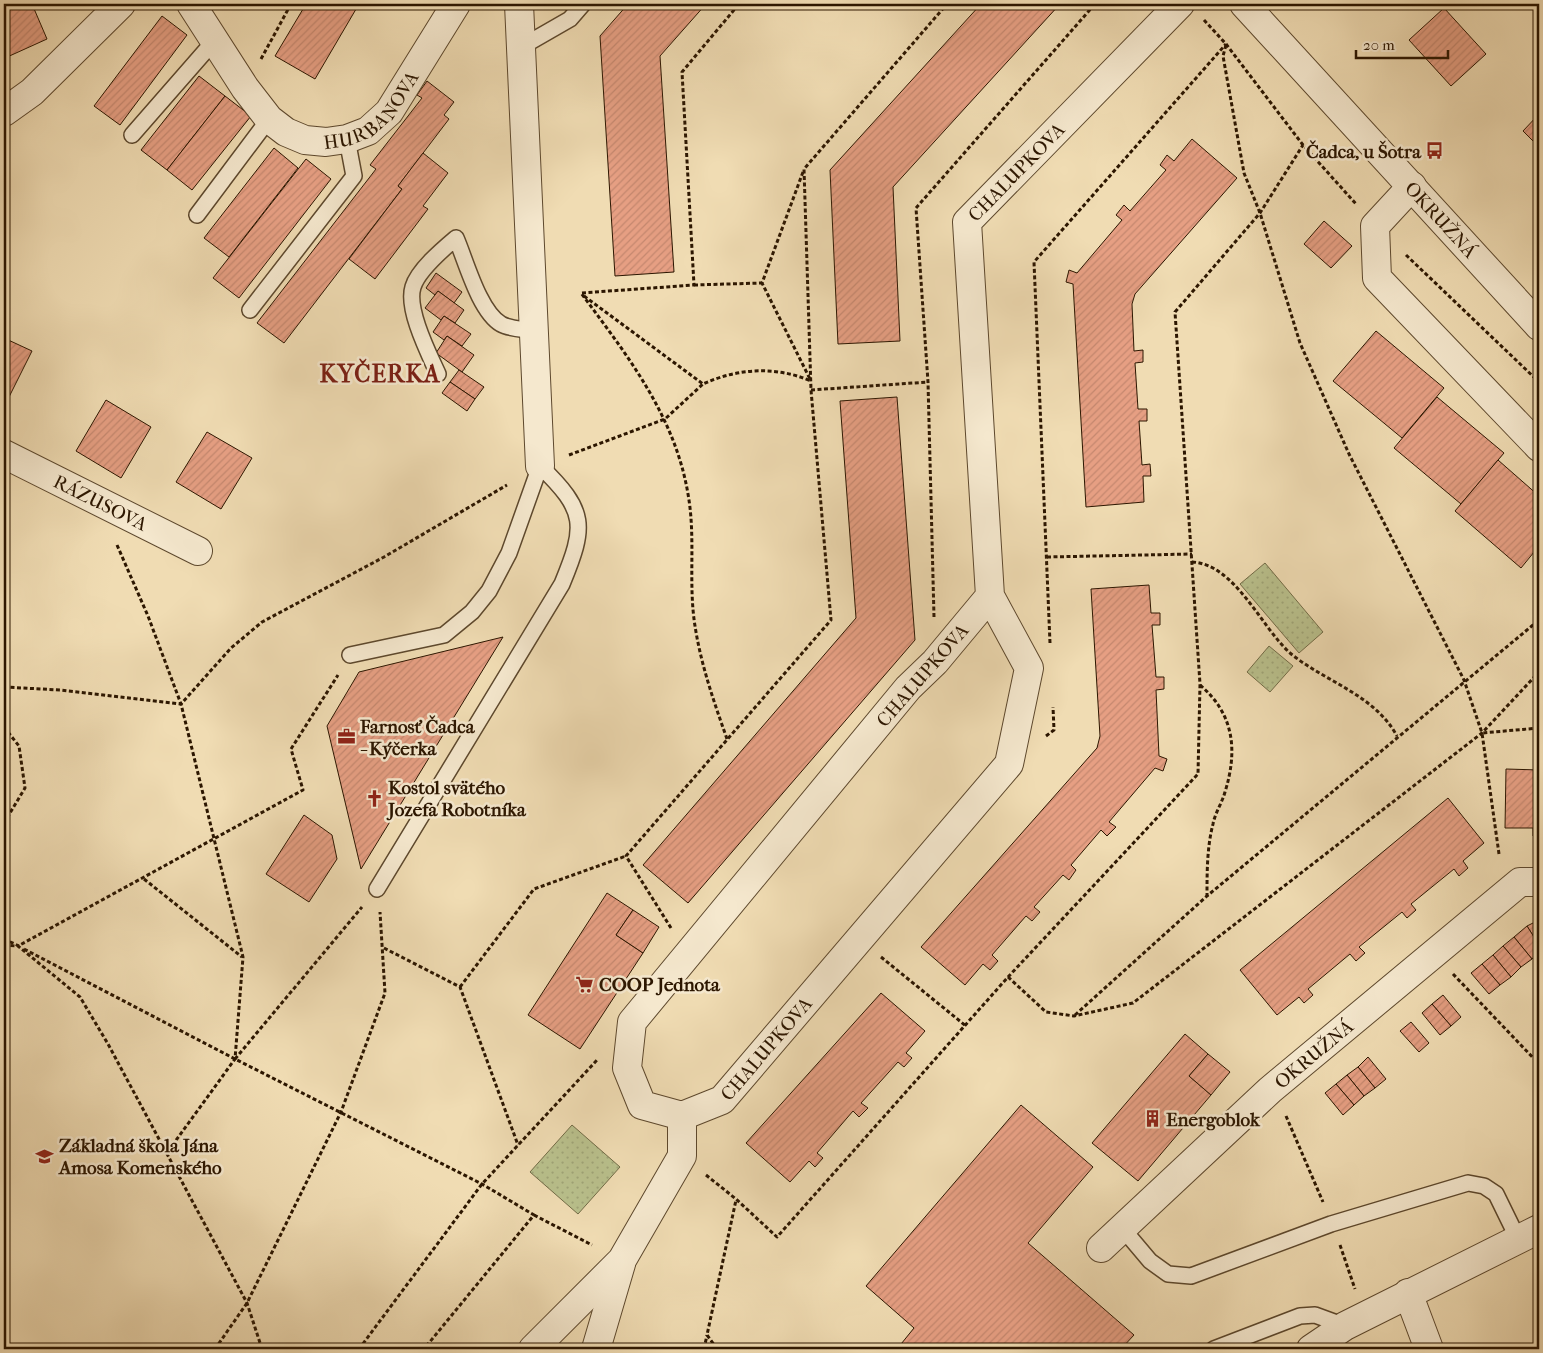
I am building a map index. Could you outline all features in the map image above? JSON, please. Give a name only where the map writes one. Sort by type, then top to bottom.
[{"type":"street","points":[[4,112],[32,92],[121,4]]},
{"type":"street","name":"HURBANOVA","points":[[190,4],[245,88],[269,119],[286,132],[306,140],[326,142],[347,140],[368,131],[389,112],[456,4]]},
{"type":"street","points":[[519,4],[523,46],[540,466]]},
{"type":"street","name":"CHALUPKOVA","points":[[990,596],[935,662],[908,688],[632,1022],[627,1068],[642,1105],[682,1116],[722,1100],[1008,764],[1029,668],[990,596],[967,222],[1180,4]]},
{"type":"street","name":"OKRUŽNÁ","points":[[1244,4],[1539,326]]},
{"type":"street","points":[[1412,186],[1375,226],[1378,278],[1539,447]]},
{"type":"street","name":"RÁZUSOVA","points":[[4,454],[198,550]]},
{"type":"street","name":"OKRUŽNÁ","points":[[1101,1248],[1270,1090],[1520,882],[1539,882]]},
{"type":"street","points":[[596,1349],[622,1260],[682,1156],[682,1116]]},
{"type":"street","points":[[1311,1349],[1345,1326],[1529,1234]]},
{"type":"street","points":[[533,1349],[622,1260]]},
{"type":"street","points":[[1408,1293],[1429,1349]]},
{"type":"lane","points":[[523,46],[570,19],[583,4]]},
{"type":"lane","points":[[132,135],[215,40]]},
{"type":"lane","points":[[197,215],[269,119]]},
{"type":"lane","points":[[250,310],[354,176],[347,140]]},
{"type":"lane","points":[[438,374],[416,317],[412,302],[413,286],[440,252],[456,238],[484,305],[493,317],[501,324],[535,331]]},
{"type":"lane","points":[[350,655],[444,635],[472,612],[490,591],[509,553],[540,466],[562,487],[580,521],[577,546],[562,584],[377,889]]},
{"type":"lane","points":[[1123,1229],[1150,1261],[1168,1274],[1191,1276],[1331,1224],[1468,1183],[1484,1186],[1496,1194],[1529,1234]]},
{"type":"lane","points":[[1214,1349],[1300,1316],[1315,1315],[1345,1326]]},
{"type":"path","points":[[245,88],[291,4]]},
{"type":"path","points":[[694,286],[682,72],[739,4]]},
{"type":"path","points":[[811,381],[762,283],[804,169],[947,4]]},
{"type":"path","points":[[1051,653],[1034,262],[1226,44],[1223,56],[1244,173],[1260,213],[1300,343],[1349,454],[1464,680],[1482,733],[1500,854]]},
{"type":"path","points":[[682,1156],[736,1199],[777,1237],[1008,977],[1198,774],[1200,684],[1175,312],[1260,213],[1303,145]]},
{"type":"path","points":[[460,987],[534,889],[626,856],[831,620],[811,390],[804,169]]},
{"type":"path","points":[[581,293],[762,283]]},
{"type":"path","points":[[581,293],[703,384]]},
{"type":"path","points":[[581,293],[629,357],[665,419],[688,493],[694,532],[695,625],[708,684],[727,739]]},
{"type":"path","points":[[181,704],[231,648],[262,622],[384,557],[540,466],[665,419],[703,384],[722,375],[772,370],[793,373],[811,381]]},
{"type":"path","points":[[811,390],[928,382]]},
{"type":"path","points":[[98,501],[148,616],[181,704],[190,750],[243,958],[235,1059]]},
{"type":"path","points":[[1047,558],[1192,554]]},
{"type":"path","points":[[1192,562],[1208,565],[1220,573],[1248,600],[1290,652],[1379,712],[1397,736]]},
{"type":"path","points":[[1074,1016],[1207,896],[1464,680],[1539,620]]},
{"type":"path","points":[[4,945],[18,946],[303,790],[291,749],[350,655]]},
{"type":"path","points":[[1008,977],[1046,1012],[1074,1016],[1133,1003],[1482,733],[1539,672]]},
{"type":"path","points":[[1200,684],[1216,698],[1224,712],[1232,740],[1233,762],[1225,793],[1213,824],[1208,860],[1207,896]]},
{"type":"path","points":[[4,687],[60,690],[181,704]]},
{"type":"path","points":[[1008,764],[1054,730],[1053,701]]},
{"type":"path","points":[[4,727],[19,746],[25,788],[4,823]]},
{"type":"path","points":[[1482,733],[1539,728]]},
{"type":"path","points":[[626,856],[687,955]]},
{"type":"path","points":[[144,878],[243,958]]},
{"type":"path","points":[[215,1349],[247,1303],[340,1112],[385,993],[383,947],[377,889]]},
{"type":"path","points":[[166,1154],[235,1059],[377,889]]},
{"type":"path","points":[[4,939],[482,1184],[534,1215],[592,1244]]},
{"type":"path","points":[[860,939],[966,1026]]},
{"type":"path","points":[[18,946],[80,997],[108,1044],[247,1303],[262,1349]]},
{"type":"path","points":[[383,947],[460,987],[518,1145]]},
{"type":"path","points":[[1452,972],[1539,1064]]},
{"type":"path","points":[[359,1349],[482,1184],[599,1058]]},
{"type":"path","points":[[1270,1090],[1282,1108],[1331,1224],[1349,1269],[1356,1293]]},
{"type":"path","points":[[704,1349],[736,1199]]},
{"type":"path","points":[[424,1349],[534,1215]]},
{"type":"path","points":[[707,1335],[716,1349]]},
{"type":"green space","points":[[1265,563],[1323,632],[1299,653],[1240,584]]},
{"type":"green space","points":[[1269,646],[1293,666],[1270,692],[1247,672]]},
{"type":"green space","points":[[572,1125],[620,1167],[578,1214],[530,1172]]},
{"type":"building","points":[[4,4],[32,4],[47,39],[5,58]]},
{"type":"building","points":[[306,4],[359,4],[315,79],[275,56]]},
{"type":"building","points":[[628,4],[706,4],[660,56],[674,272],[615,276],[600,36]]},
{"type":"building","points":[[981,4],[1060,4],[893,187],[900,341],[838,344],[830,170]]},
{"type":"building","points":[[1444,8],[1486,54],[1451,86],[1409,40]]},
{"type":"building","points":[[162,16],[187,35],[120,125],[94,106]]},
{"type":"building","points":[[199,76],[225,96],[167,170],[141,150]]},
{"type":"building","points":[[427,81],[454,102],[444,115],[449,119],[398,186],[402,189],[284,343],[257,323],[376,169],[370,165],[422,98],[417,95]]},
{"type":"building","points":[[225,96],[251,116],[192,190],[167,170]]},
{"type":"building","points":[[1539,114],[1539,147],[1523,131]]},
{"type":"building","points":[[1192,139],[1237,178],[1135,294],[1132,304],[1134,351],[1143,350],[1143,362],[1135,363],[1138,409],[1147,409],[1147,421],[1139,421],[1142,465],[1150,464],[1151,476],[1143,476],[1144,502],[1086,507],[1073,284],[1066,282],[1069,270],[1077,273],[1122,220],[1116,215],[1124,205],[1130,211],[1166,170],[1160,165],[1167,155],[1174,161]]},
{"type":"building","points":[[274,148],[298,168],[229,257],[204,238]]},
{"type":"building","points":[[423,153],[448,173],[423,206],[428,209],[375,279],[349,259],[402,189],[398,186]]},
{"type":"building","points":[[306,159],[331,179],[239,298],[213,278]]},
{"type":"building","points":[[1324,221],[1352,246],[1331,268],[1304,244]]},
{"type":"building","points":[[436,273],[462,292],[454,303],[438,291],[435,295],[426,288]]},
{"type":"building","points":[[438,291],[464,310],[455,323],[444,316],[441,320],[425,308]]},
{"type":"building","points":[[444,316],[471,334],[462,346],[447,336],[444,340],[433,332]]},
{"type":"building","points":[[1376,331],[1444,388],[1402,438],[1333,381]]},
{"type":"building","points":[[447,336],[474,355],[462,372],[436,353]]},
{"type":"building","points":[[4,338],[32,351],[5,405],[4,404]]},
{"type":"building","points":[[459,370],[484,387],[475,399],[450,382]]},
{"type":"building","points":[[450,382],[475,399],[467,411],[442,393]]},
{"type":"building","points":[[897,397],[915,640],[688,903],[643,865],[856,618],[840,401]]},
{"type":"building","points":[[1437,397],[1504,453],[1461,504],[1394,448]]},
{"type":"building","points":[[106,400],[151,427],[121,478],[76,451]]},
{"type":"building","points":[[207,432],[252,458],[221,509],[176,482]]},
{"type":"building","points":[[1498,460],[1539,496],[1539,546],[1521,568],[1455,511]]},
{"type":"building","points":[[1149,585],[1151,613],[1160,613],[1160,625],[1152,625],[1156,677],[1164,677],[1164,689],[1156,690],[1159,756],[1167,759],[1163,771],[1155,768],[1109,822],[1116,827],[1107,836],[1101,830],[1071,865],[1076,870],[1069,880],[1063,875],[1034,907],[1040,912],[1032,921],[1026,916],[992,955],[998,961],[990,970],[983,964],[965,985],[921,947],[1097,748],[1100,736],[1091,589]]},
{"type":"building","name":"Kostol svätého Jozefa Robotníka","points":[[503,637],[361,869],[327,726],[359,672]]},
{"type":"building","points":[[1506,769],[1539,770],[1539,837],[1533,836],[1533,828],[1505,828]]},
{"type":"building","points":[[1448,798],[1484,843],[1463,861],[1468,868],[1459,876],[1454,869],[1411,904],[1416,910],[1407,918],[1402,912],[1359,947],[1365,953],[1356,961],[1350,954],[1308,989],[1313,995],[1304,1003],[1299,997],[1277,1015],[1240,970]]},
{"type":"building","points":[[304,815],[332,835],[337,859],[309,902],[266,874]]},
{"type":"building","name":"COOP Jednota","points":[[607,893],[633,910],[616,935],[643,953],[580,1049],[528,1015]]},
{"type":"building","points":[[633,910],[659,927],[643,953],[616,935]]},
{"type":"building","points":[[1539,921],[1539,945],[1527,926]]},
{"type":"building","points":[[1527,926],[1539,945],[1539,953],[1532,959],[1514,937]]},
{"type":"building","points":[[1514,937],[1532,959],[1521,967],[1503,946]]},
{"type":"building","points":[[1503,946],[1521,967],[1511,977],[1493,955]]},
{"type":"building","points":[[1493,955],[1511,977],[1500,985],[1482,964]]},
{"type":"building","points":[[1482,964],[1500,985],[1489,994],[1471,973]]},
{"type":"building","points":[[881,993],[925,1031],[906,1053],[912,1058],[904,1067],[898,1062],[861,1103],[868,1108],[859,1117],[853,1111],[817,1153],[823,1158],[815,1167],[809,1161],[790,1182],[746,1143]]},
{"type":"building","points":[[1443,995],[1461,1017],[1451,1026],[1432,1004]]},
{"type":"building","points":[[1432,1004],[1451,1026],[1440,1035],[1422,1013]]},
{"type":"building","points":[[1411,1022],[1429,1043],[1419,1052],[1400,1031]]},
{"type":"building","name":"Energoblok","points":[[1185,1034],[1208,1054],[1189,1076],[1211,1095],[1138,1181],[1092,1143]]},
{"type":"building","points":[[1208,1054],[1230,1072],[1211,1095],[1189,1076]]},
{"type":"building","points":[[1368,1057],[1386,1079],[1375,1088],[1358,1067]]},
{"type":"building","points":[[1358,1067],[1375,1088],[1364,1096],[1347,1075]]},
{"type":"building","points":[[1347,1075],[1364,1096],[1354,1105],[1336,1084]]},
{"type":"building","points":[[1336,1084],[1354,1105],[1343,1115],[1325,1093]]},
{"type":"building","points":[[1021,1105],[1093,1167],[1028,1243],[1134,1335],[1121,1349],[897,1349],[914,1328],[866,1286]]},
{"type":"place","name":"Čadca, u Šotra","points":[[1435,151]]},
{"type":"place","name":"Farnosť Čadca - Kýčerka","points":[[346,737]]},
{"type":"place","name":"Kostol svätého Jozefa Robotníka","points":[[374,798]]},
{"type":"place","name":"COOP Jednota","points":[[585,984]]},
{"type":"place","name":"Energoblok","points":[[1152,1119]]},
{"type":"place","name":"Základná škola Jána Amosa Komenského","points":[[45,1156]]},
{"type":"district","name":"KYČERKA","points":[[380,374]]}]
